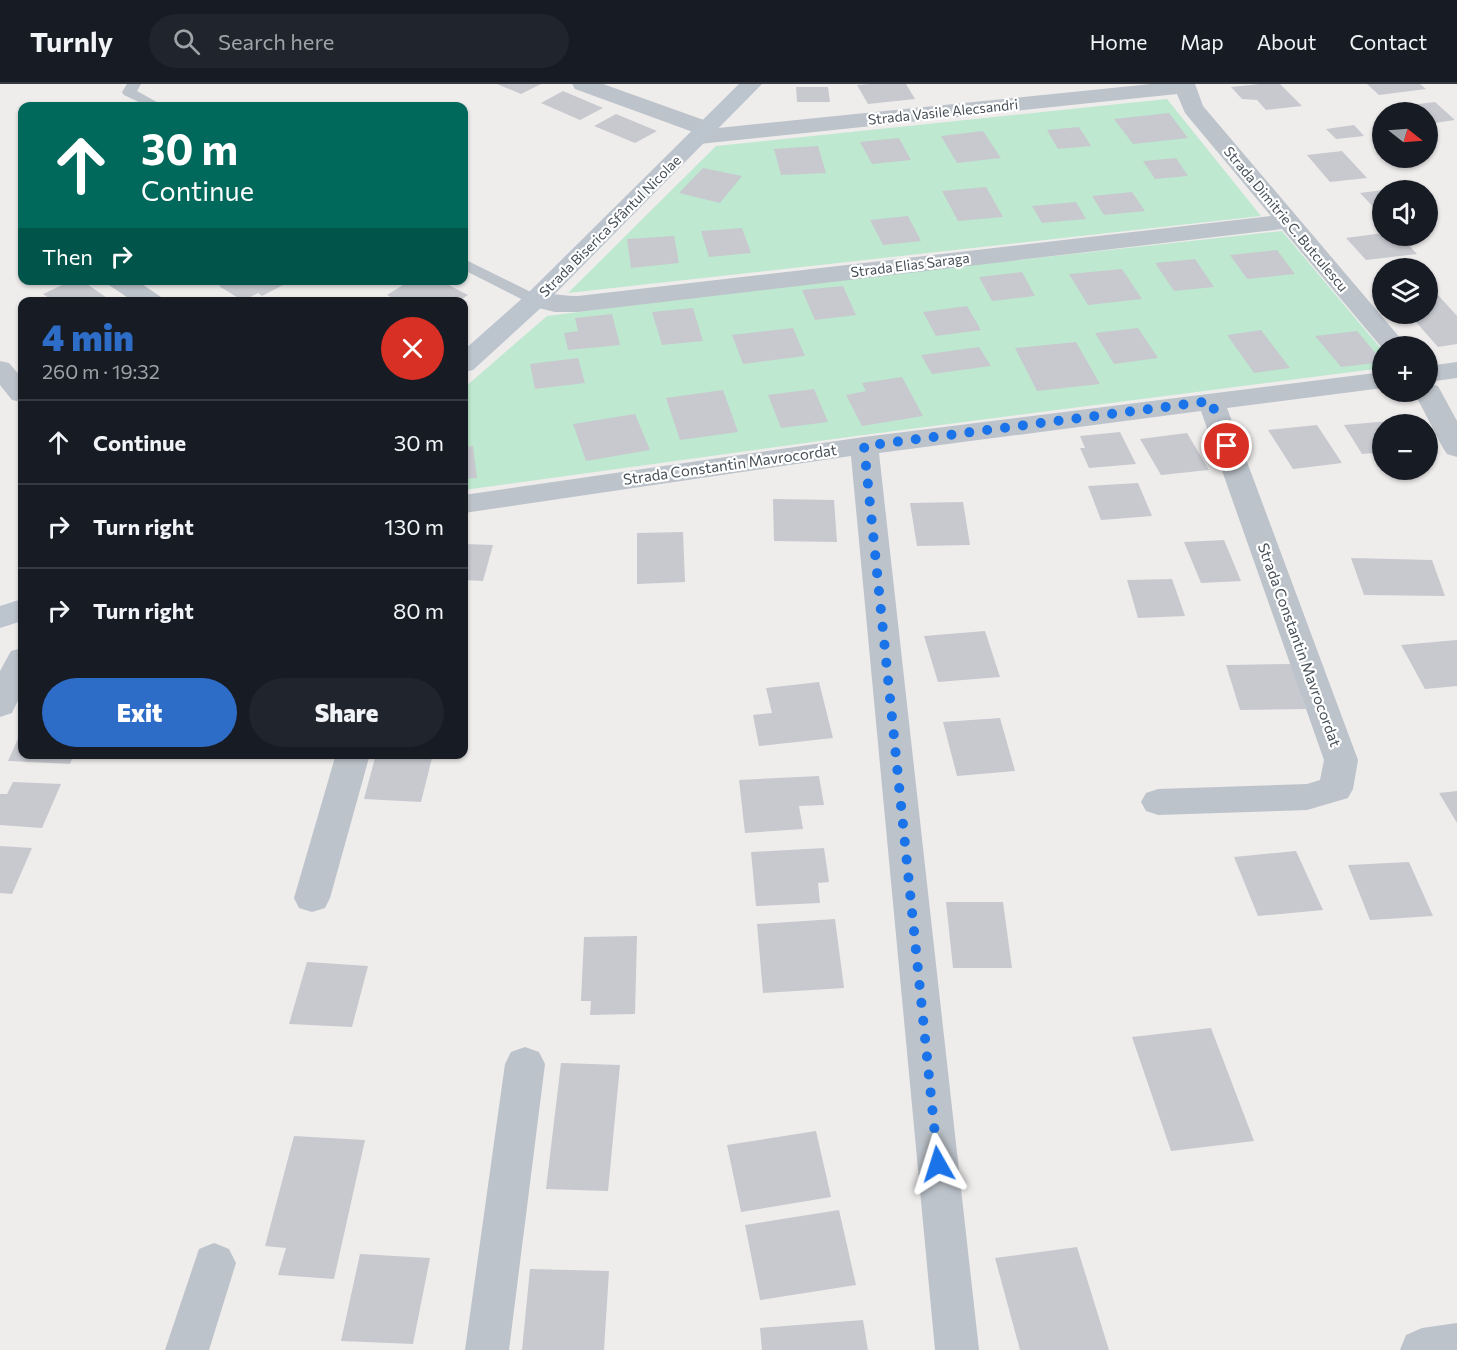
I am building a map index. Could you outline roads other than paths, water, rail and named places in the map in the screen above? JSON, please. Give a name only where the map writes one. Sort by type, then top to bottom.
[{"type":"street","points":[[583,84],[703,133]]},
{"type":"street","name":"Strada Biserica Sfântul Nicolae","points":[[468,360],[535,300],[752,84]]},
{"type":"street","name":"Strada Vasile Alecsandri","points":[[703,133],[1184,86]]},
{"type":"street","name":"Strada Dimitrie C. Butculescu","points":[[1184,86],[1193,108],[1385,336]]},
{"type":"street","name":"Strada Elias Saraga","points":[[535,300],[555,304],[578,304],[1286,221]]},
{"type":"street","points":[[126,285],[144,297]]},
{"type":"street","points":[[0,369],[18,389]]},
{"type":"street","points":[[1438,373],[1457,370]]},
{"type":"street","name":"Strada Constantin Mavrocordat","points":[[468,503],[864,446],[1372,381]]},
{"type":"street","name":"Strada Constantin Mavrocordat","points":[[1158,802],[1307,797],[1336,789],[1341,760],[1211,401]]},
{"type":"street","points":[[1433,402],[1457,448]]},
{"type":"street","points":[[864,446],[957,1350]]},
{"type":"street","points":[[0,616],[18,611]]},
{"type":"street","points":[[0,705],[18,667]]},
{"type":"street","points":[[312,898],[352,759]]},
{"type":"street","points":[[487,1350],[525,1065]]},
{"type":"street","points":[[187,1350],[214,1263]]},
{"type":"street","points":[[1422,1350],[1457,1346]]},
{"type":"lane","points":[[134,84],[129,92],[149,102]]},
{"type":"lane","points":[[468,266],[535,300]]}]
